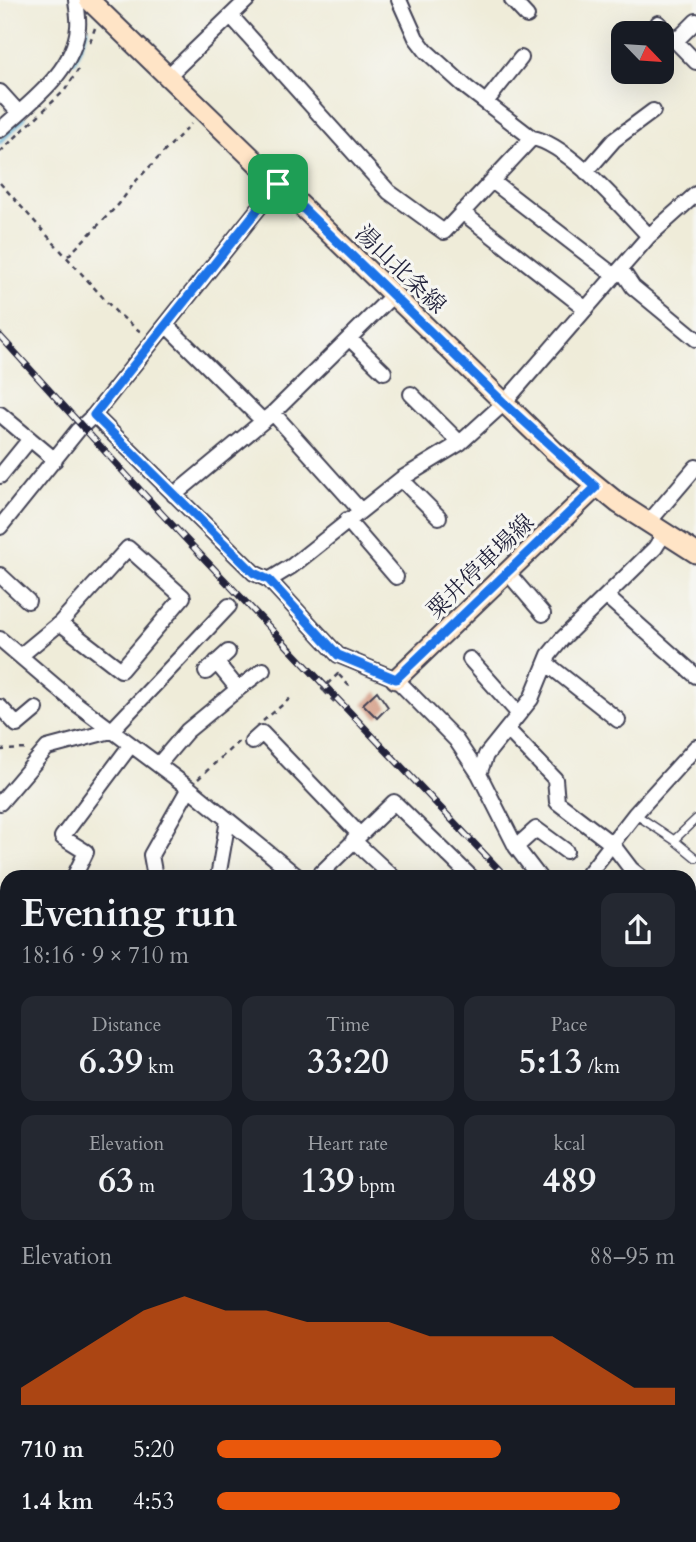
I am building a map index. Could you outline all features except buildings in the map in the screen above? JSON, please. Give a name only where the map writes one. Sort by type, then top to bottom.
[{"type":"main road","name":"湯山北条線","points":[[89,0],[504,403],[596,487],[696,554]]},
{"type":"main road","name":"粟井停車場線","points":[[396,679],[596,487]]},
{"type":"street","points":[[0,130],[64,67],[76,38],[76,0]]},
{"type":"street","points":[[399,0],[416,38],[426,51],[532,138],[545,139],[586,172],[649,236]]},
{"type":"street","points":[[512,0],[527,16]]},
{"type":"street","points":[[168,76],[238,6],[389,192],[444,232],[532,138]]},
{"type":"street","points":[[696,21],[676,41],[696,62]]},
{"type":"street","points":[[485,102],[522,58]]},
{"type":"street","points":[[0,92],[19,113]]},
{"type":"street","points":[[586,172],[614,140],[653,111]]},
{"type":"street","points":[[492,181],[618,272],[696,339]]},
{"type":"street","points":[[0,527],[5,511],[94,415],[278,184]]},
{"type":"street","points":[[269,580],[292,566],[401,479],[460,443],[504,403],[649,236],[696,194]]},
{"type":"street","points":[[462,212],[586,309]]},
{"type":"street","points":[[174,495],[268,417],[393,295]]},
{"type":"street","points":[[166,325],[268,417],[360,510]]},
{"type":"street","points":[[350,339],[384,372]]},
{"type":"street","points":[[411,394],[460,443]]},
{"type":"street","points":[[0,414],[55,460]]},
{"type":"street","points":[[94,415],[254,573],[269,580],[338,655],[396,679],[456,740],[479,774],[516,847],[534,870]]},
{"type":"street","points":[[0,475],[30,439]]},
{"type":"street","points":[[479,774],[486,755],[531,699],[549,655],[655,548],[656,529],[696,467]]},
{"type":"street","points":[[401,479],[439,517]]},
{"type":"street","points":[[347,520],[396,577]]},
{"type":"street","points":[[20,656],[60,623],[128,548],[183,597],[121,670],[60,623]]},
{"type":"street","points":[[508,573],[543,614]]},
{"type":"street","points":[[0,575],[28,601]]},
{"type":"street","points":[[606,596],[696,676]]},
{"type":"street","points":[[0,803],[47,748],[111,731],[229,606]]},
{"type":"street","points":[[0,639],[111,731],[189,788],[289,870]]},
{"type":"street","points":[[228,652],[211,667],[239,690]]},
{"type":"street","points":[[471,659],[519,714]]},
{"type":"street","points":[[547,663],[618,720]]},
{"type":"street","points":[[158,765],[187,731],[263,670]]},
{"type":"street","points":[[0,707],[18,725],[36,709]]},
{"type":"street","points":[[508,730],[555,779],[557,802],[612,844],[632,870]]},
{"type":"street","points":[[252,742],[262,733],[387,870]]},
{"type":"street","points":[[77,870],[86,852],[62,837],[130,746]]},
{"type":"street","points":[[592,870],[635,814],[696,747]]},
{"type":"street","points":[[154,870],[151,855],[189,788]]},
{"type":"street","points":[[324,870],[394,802],[464,870]]},
{"type":"street","points":[[219,870],[228,820]]},
{"type":"street","points":[[516,847],[536,829],[566,851]]},
{"type":"lane","points":[[635,814],[696,858]]},
{"type":"lane","points":[[674,840],[696,818]]},
{"type":"path","points":[[68,256],[120,204],[135,182],[204,111]]},
{"type":"path","points":[[0,183],[116,312],[152,342]]},
{"type":"path","points":[[336,704],[322,689],[338,674],[352,689]]},
{"type":"path","points":[[0,750],[47,748]]},
{"type":"waterway","points":[[74,61],[87,29]]},
{"type":"waterway","points":[[0,142],[24,118]]},
{"type":"railway","points":[[0,336],[161,513],[499,870]]},
{"type":"route","points":[[278,184],[554,451],[596,487],[396,679],[338,655],[269,580],[254,573],[94,415],[278,184]]}]
